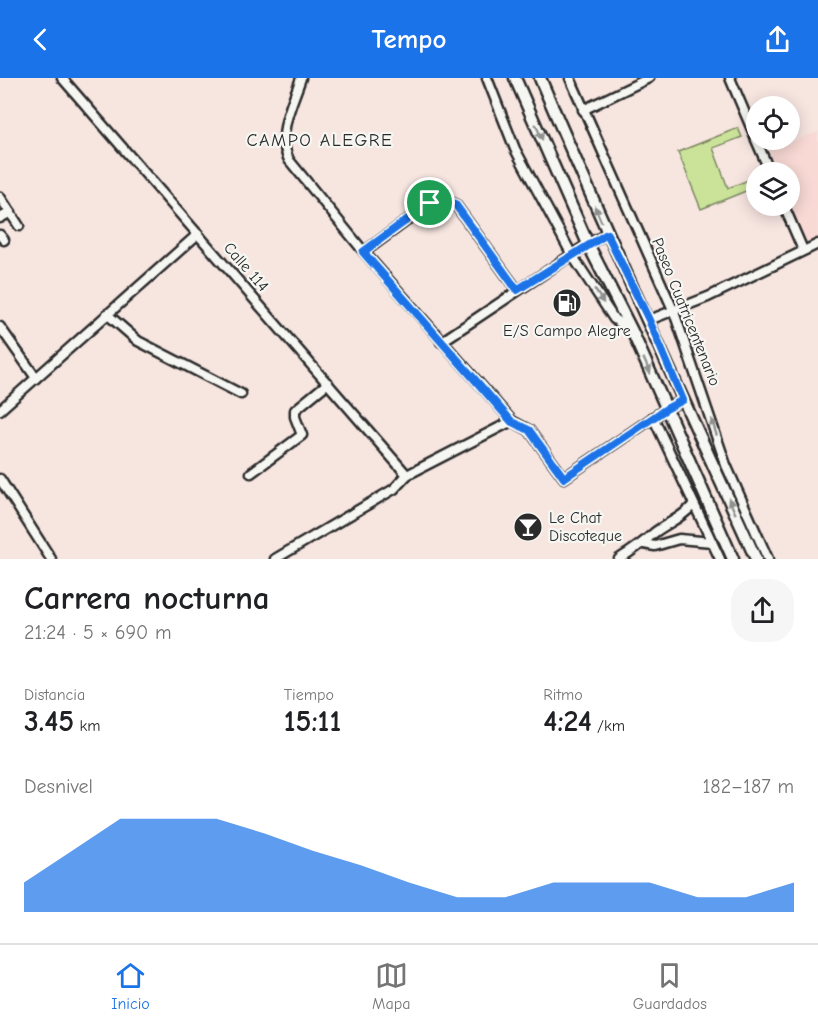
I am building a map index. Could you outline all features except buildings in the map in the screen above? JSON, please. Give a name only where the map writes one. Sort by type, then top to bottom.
[{"type":"street","name":"Calle 114","points":[[62,78],[407,475]]},
{"type":"street","points":[[301,78],[285,123],[284,151],[295,170],[363,252],[512,422],[529,430],[564,478],[653,417],[683,400]]},
{"type":"street","points":[[487,78],[515,149],[572,255],[614,319],[632,331]]},
{"type":"street","points":[[516,78],[588,244],[632,331],[734,559]]},
{"type":"street","points":[[540,78],[607,234],[649,320],[756,559]]},
{"type":"street","name":"Paseo Cuatricentenario","points":[[570,78],[674,312],[726,465],[768,559]]},
{"type":"street","points":[[583,110],[649,78]]},
{"type":"street","points":[[730,78],[746,116]]},
{"type":"street","points":[[0,197],[19,226]]},
{"type":"street","points":[[363,252],[430,203],[444,200],[455,204],[517,290]]},
{"type":"street","points":[[0,218],[11,212]]},
{"type":"street","points":[[788,216],[803,250]]},
{"type":"street","points":[[0,410],[198,234]]},
{"type":"street","points":[[441,342],[517,290],[607,234]]},
{"type":"street","points":[[649,320],[674,312],[818,244]]},
{"type":"street","points":[[107,314],[138,341],[241,394]]},
{"type":"street","points":[[0,327],[36,378]]},
{"type":"street","points":[[251,473],[302,435],[295,410],[328,383]]},
{"type":"street","points":[[653,417],[720,559]]},
{"type":"street","points":[[275,559],[394,489],[407,475],[512,422]]},
{"type":"street","points":[[0,479],[51,559]]},
{"type":"street","points":[[619,559],[644,544],[693,505]]},
{"type":"street","points":[[644,544],[655,546],[679,539],[712,542]]},
{"type":"shaded area","points":[[818,132],[818,246],[806,251],[793,216],[800,216],[800,162],[773,162],[769,150],[800,150],[800,139]]},
{"type":"green space","points":[[738,128],[742,137],[713,148],[728,188],[746,181],[746,191],[701,209],[678,152]]},
{"type":"place","name":"E/S Campo Alegre","points":[[567,303]]},
{"type":"place","name":"Le Chat Discoteque","points":[[528,527]]},
{"type":"district","name":"CAMPO ALEGRE","points":[[320,140]]},
{"type":"route","points":[[444,200],[455,204],[517,290],[607,234],[649,320],[683,400],[564,478],[529,430],[512,422],[363,252],[430,203],[444,200]]}]
